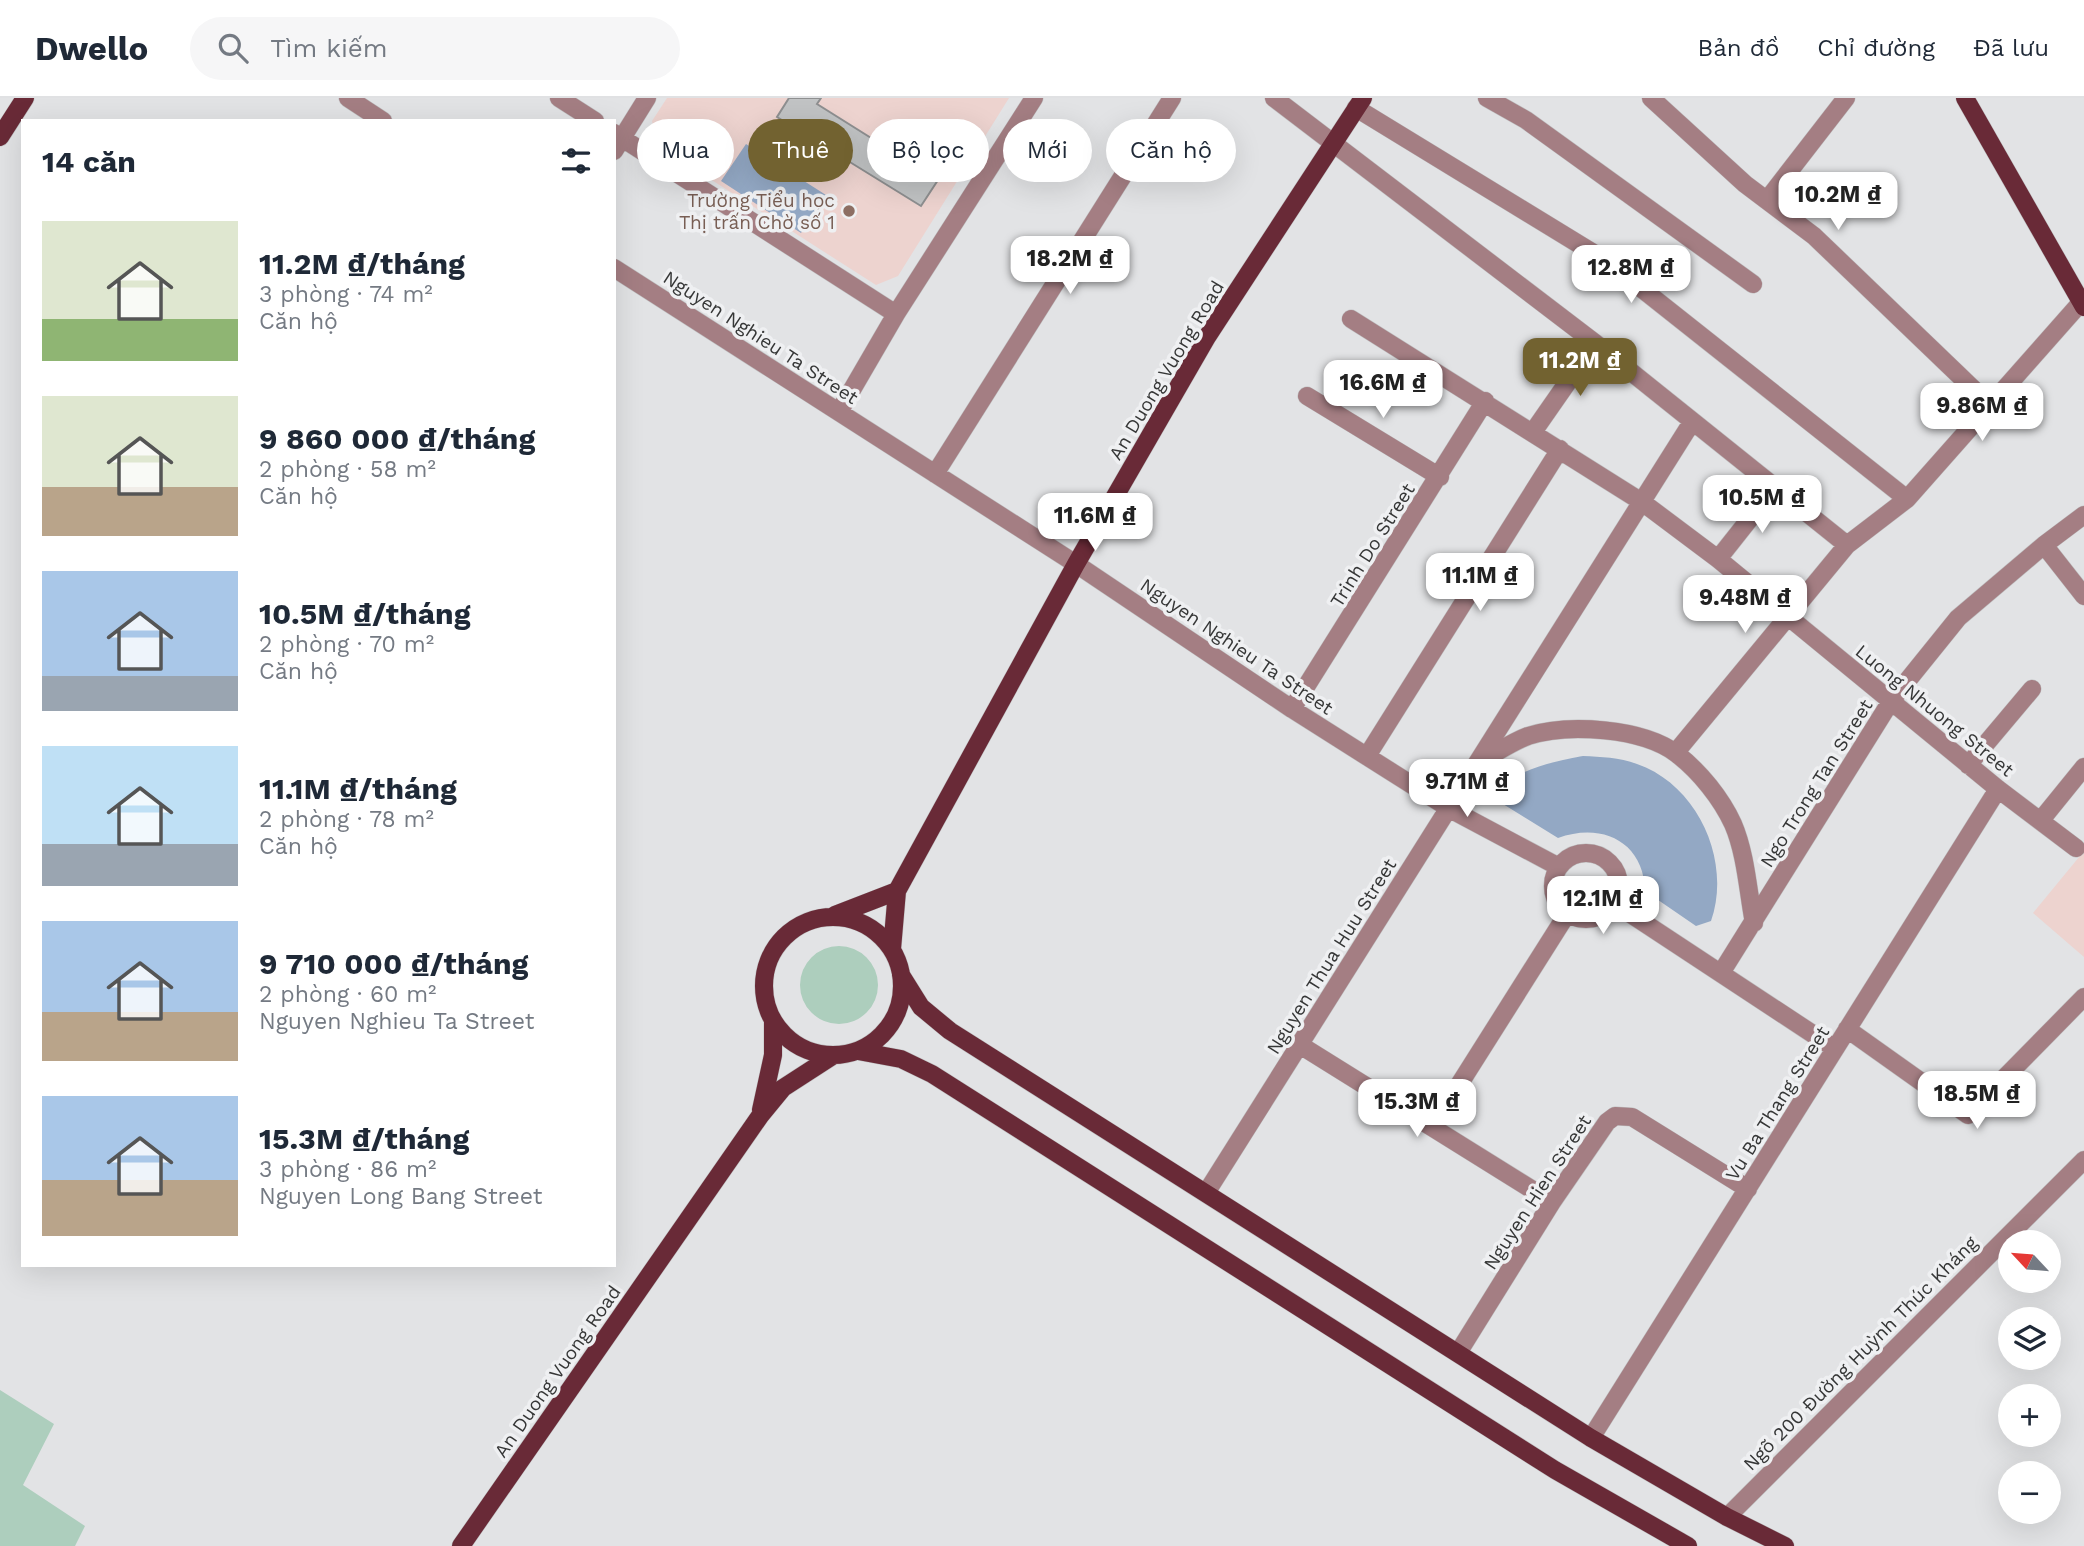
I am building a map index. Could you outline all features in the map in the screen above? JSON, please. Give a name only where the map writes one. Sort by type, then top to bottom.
[{"type":"main road","points":[[0,137],[25,98]]},
{"type":"main road","points":[[1965,98],[2083,302]]},
{"type":"main road","name":"An Duong Vuong Road","points":[[892,949],[897,891],[1076,564],[1207,337],[1360,103]]},
{"type":"main road","points":[[897,891],[831,916],[807,921],[787,933],[772,952],[764,975],[764,1000],[773,1022],[789,1040],[811,1052],[834,1055],[858,1051],[874,1042],[887,1029],[901,996],[901,975]]},
{"type":"main road","points":[[831,916],[866,924],[881,935],[892,949],[901,975],[913,997],[937,1023],[1591,1438],[1727,1517],[1785,1546]]},
{"type":"main road","name":"An Duong Vuong Road","points":[[760,1116],[774,1055],[773,1022]]},
{"type":"main road","points":[[858,1051],[901,1059],[932,1074],[1555,1470],[1688,1546]]},
{"type":"main road","name":"An Duong Vuong Road","points":[[461,1546],[760,1116],[783,1088],[834,1055]]},
{"type":"street","points":[[348,98],[380,119]]},
{"type":"street","points":[[559,98],[592,119]]},
{"type":"street","points":[[647,98],[617,141],[896,314]]},
{"type":"street","points":[[839,412],[896,314],[1034,98]]},
{"type":"street","points":[[935,474],[1172,98]]},
{"type":"street","points":[[1275,98],[1595,343],[1847,545]]},
{"type":"street","points":[[1487,98],[1526,120],[1753,284]]},
{"type":"street","points":[[1651,98],[1766,200],[1814,236],[1990,405]]},
{"type":"street","points":[[1766,200],[1846,98]]},
{"type":"street","points":[[1360,103],[1608,262],[1907,499]]},
{"type":"street","name":"Nguyen Nghieu Ta Street","points":[[616,269],[1076,564],[1292,709],[1450,808],[1559,867]]},
{"type":"street","points":[[1676,752],[1786,615],[1847,545],[1907,499],[2083,302]]},
{"type":"street","name":"Luong Nhuong Street","points":[[1351,320],[1485,401],[1642,502],[1718,559],[1968,765],[2076,848]]},
{"type":"street","points":[[1533,432],[1595,343]]},
{"type":"street","points":[[1307,396],[1440,477]]},
{"type":"street","name":"Trinh Do Street","points":[[1292,709],[1440,477],[1485,401]]},
{"type":"street","name":"Nguyen Thua Huu Street","points":[[1206,1193],[1692,422]]},
{"type":"street","points":[[1367,756],[1560,450]]},
{"type":"street","points":[[1718,559],[1775,487]]},
{"type":"street","name":"Ngo Trong Tan Street","points":[[1721,973],[1891,701],[1958,618],[2043,545],[2084,515]]},
{"type":"street","points":[[2043,545],[2084,596]]},
{"type":"street","points":[[1968,765],[2032,689]]},
{"type":"street","points":[[1480,762],[1526,737],[1569,728],[1607,730],[1676,752],[1716,795],[1733,825],[1754,923]]},
{"type":"street","points":[[2041,820],[2084,767]]},
{"type":"street","name":"Vu Ba Thang Street","points":[[1591,1438],[1998,789]]},
{"type":"street","points":[[1595,854],[1604,858],[1616,874],[1618,893],[1614,903],[1602,915],[1593,919],[1575,918],[1567,914],[1553,892],[1553,883],[1559,867],[1575,855],[1595,854]]},
{"type":"street","points":[[1614,903],[1834,1048]]},
{"type":"street","points":[[1433,1126],[1567,914]]},
{"type":"street","points":[[1847,1029],[1968,1115],[2084,997]]},
{"type":"street","points":[[1300,1045],[1552,1202]]},
{"type":"street","name":"Nguyen Hien Street","points":[[1458,1353],[1552,1202],[1607,1122],[1622,1115],[1632,1117],[1748,1189]]},
{"type":"street","name":"Ngõ 200 Đường Huỳnh Thúc Kháng","points":[[1727,1517],[2084,1160]]},
{"type":"shaded area","points":[[667,98],[1009,98],[989,130],[989,119],[867,119],[867,182],[957,182],[898,276],[876,285],[715,182],[734,182],[734,119],[653,119]]},
{"type":"shaded area","points":[[2084,851],[2084,957],[2033,913]]},
{"type":"green space","points":[[839,946],[854,949],[867,957],[875,970],[878,985],[875,1000],[867,1013],[854,1021],[839,1024],[824,1021],[811,1013],[803,1000],[800,985],[803,970],[811,957],[824,949]]},
{"type":"green space","points":[[0,1390],[54,1424],[23,1485],[85,1526],[75,1546],[0,1546]]},
{"type":"water","points":[[746,144],[748,182],[806,182],[826,195],[801,233],[723,182],[734,182],[734,162]]},
{"type":"water","points":[[1583,756],[1617,759],[1659,774],[1693,807],[1713,850],[1717,874],[1711,921],[1696,926],[1645,891],[1643,874],[1637,859],[1617,840],[1590,832],[1558,838],[1503,804],[1502,793],[1507,784],[1517,776],[1545,765]]},
{"type":"building","points":[[789,98],[821,98],[817,104],[841,119],[780,119],[777,117]]},
{"type":"building","points":[[853,127],[867,135],[867,173],[853,164]]},
{"type":"building","points":[[882,182],[937,182],[921,206]]},
{"type":"place","name":"Trường Tiểu học Thị trấn Chờ số 1","points":[[849,211]]}]
